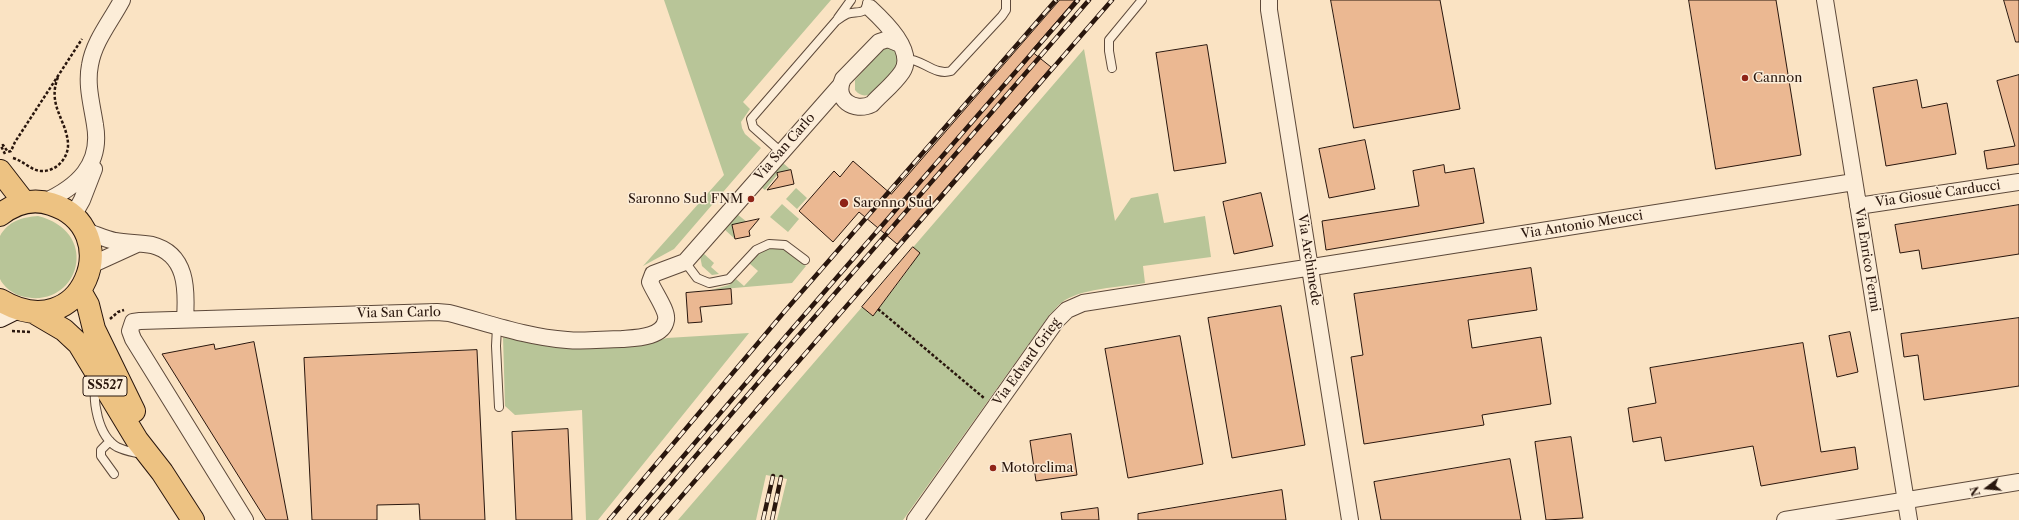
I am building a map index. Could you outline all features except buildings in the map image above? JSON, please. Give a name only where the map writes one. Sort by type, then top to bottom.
[{"type":"main road","points":[[4,161],[34,202]]},
{"type":"main road","points":[[0,215],[7,209],[34,202],[60,207],[79,224],[90,248],[90,265],[87,279],[80,291],[71,300],[48,312],[35,313],[5,308]]},
{"type":"main road","name":"SS527","points":[[80,291],[88,305],[94,329],[156,465]]},
{"type":"main road","name":"SS527","points":[[35,313],[71,336],[86,353],[137,440],[156,465],[193,520]]},
{"type":"street","name":"Via Archimede","points":[[1269,0],[1269,10],[1350,520]]},
{"type":"street","name":"Via Enrico Fermi","points":[[1825,0],[1909,520]]},
{"type":"street","points":[[34,202],[63,193],[74,186],[90,165],[96,138],[88,84],[90,63],[100,36],[121,3]]},
{"type":"street","points":[[121,3],[108,29],[96,68],[96,82],[102,127],[101,152],[82,200],[79,224],[115,241],[160,248],[167,251],[177,261],[185,279],[185,319]]},
{"type":"street","points":[[867,8],[884,22],[904,50],[906,58]]},
{"type":"street","points":[[867,8],[875,44],[888,40],[900,44]]},
{"type":"street","name":"Via San Carlo","points":[[244,520],[131,335],[131,325],[136,321],[437,312],[449,313],[497,327],[569,340],[629,339],[648,336],[665,325],[667,317],[652,286],[651,277],[656,271],[686,262],[820,106],[840,86],[843,79],[875,44]]},
{"type":"street","name":"Via San Carlo","points":[[820,106],[850,105],[856,108],[866,107],[872,104],[902,71],[906,58]]},
{"type":"street","points":[[840,86],[842,96],[850,105]]},
{"type":"street","name":"Via Antonio Meucci","points":[[1310,267],[1854,182]]},
{"type":"street","name":"Via Giosuè Carducci","points":[[1858,206],[2019,182]]},
{"type":"street","points":[[90,265],[137,244]]},
{"type":"street","name":"Via Edvard Grieg","points":[[916,520],[1056,321],[1067,310],[1075,306],[1095,301],[1310,267]]},
{"type":"street","points":[[1785,520],[2019,482]]},
{"type":"lane","points":[[781,152],[753,127],[751,119],[836,21],[843,9],[851,0]]},
{"type":"lane","points":[[906,58],[918,60],[938,72],[951,71],[1002,16],[1006,10],[1006,0]]},
{"type":"lane","points":[[1112,68],[1109,40],[1142,0]]},
{"type":"lane","points":[[836,21],[847,14],[867,8]]},
{"type":"lane","points":[[686,262],[697,278],[709,283],[729,279],[756,250],[769,244],[785,245],[805,260]]},
{"type":"lane","points":[[497,327],[496,346],[499,407]]},
{"type":"lane","points":[[94,368],[99,419],[103,431],[110,441],[122,449],[156,465]]},
{"type":"lane","points":[[110,441],[101,450],[101,456],[114,474]]},
{"type":"path","points":[[60,72],[55,88],[55,104],[68,144],[62,162],[52,169],[40,171],[29,167],[20,160],[4,161],[1,146],[4,145],[8,152],[11,151],[60,72]]},
{"type":"path","points":[[878,309],[995,407]]},
{"type":"green space","points":[[664,0],[831,0],[743,102],[750,109],[741,122],[742,128],[745,134],[761,148],[674,249],[643,266],[724,175]]},
{"type":"green space","points":[[888,47],[896,48],[899,65],[872,93],[860,95],[855,90],[855,80],[882,50]]},
{"type":"green space","points":[[1084,49],[1115,221],[1131,198],[1158,193],[1164,223],[1205,216],[1211,257],[1143,266],[1145,283],[1090,291],[1069,298],[1060,304],[1050,314],[903,520],[777,520],[787,479],[766,475],[756,520],[678,520],[862,307],[873,316],[911,266],[903,259]]},
{"type":"green space","points":[[783,163],[791,170],[777,173],[765,190],[761,187]]},
{"type":"green space","points":[[796,188],[807,198],[797,209],[786,199]]},
{"type":"green space","points":[[782,204],[799,219],[788,232],[770,217]]},
{"type":"green space","points":[[737,214],[747,222],[732,225],[735,239],[724,229]]},
{"type":"green space","points":[[38,216],[59,225],[71,238],[76,253],[75,268],[68,282],[57,293],[41,298],[18,295],[6,287],[0,279],[0,236],[3,231],[16,221],[27,217]]},
{"type":"green space","points":[[781,247],[787,250],[806,266],[792,283],[711,290],[729,285],[736,279],[744,286],[758,271],[749,263],[763,251]]},
{"type":"green space","points":[[703,253],[714,263],[711,267],[719,274],[712,275],[702,266],[700,256]]},
{"type":"green space","points":[[749,333],[598,520],[586,520],[582,410],[515,415],[505,406],[503,337],[551,347],[575,349],[642,345],[667,338]]},
{"type":"railway","points":[[609,520],[785,311],[1056,0]]},
{"type":"railway","points":[[629,520],[786,336],[1078,0]]},
{"type":"railway","points":[[641,520],[1089,0]]},
{"type":"railway","points":[[661,520],[1112,0]]},
{"type":"railway","points":[[763,520],[773,476]]},
{"type":"railway","points":[[772,520],[781,477]]},
{"type":"place","name":"Cannon","points":[[1745,78]]},
{"type":"place","name":"Saronno Sud FNM","points":[[751,199]]},
{"type":"place","name":"Saronno Sud","points":[[844,203]]},
{"type":"place","name":"Motorclima","points":[[993,468]]}]
